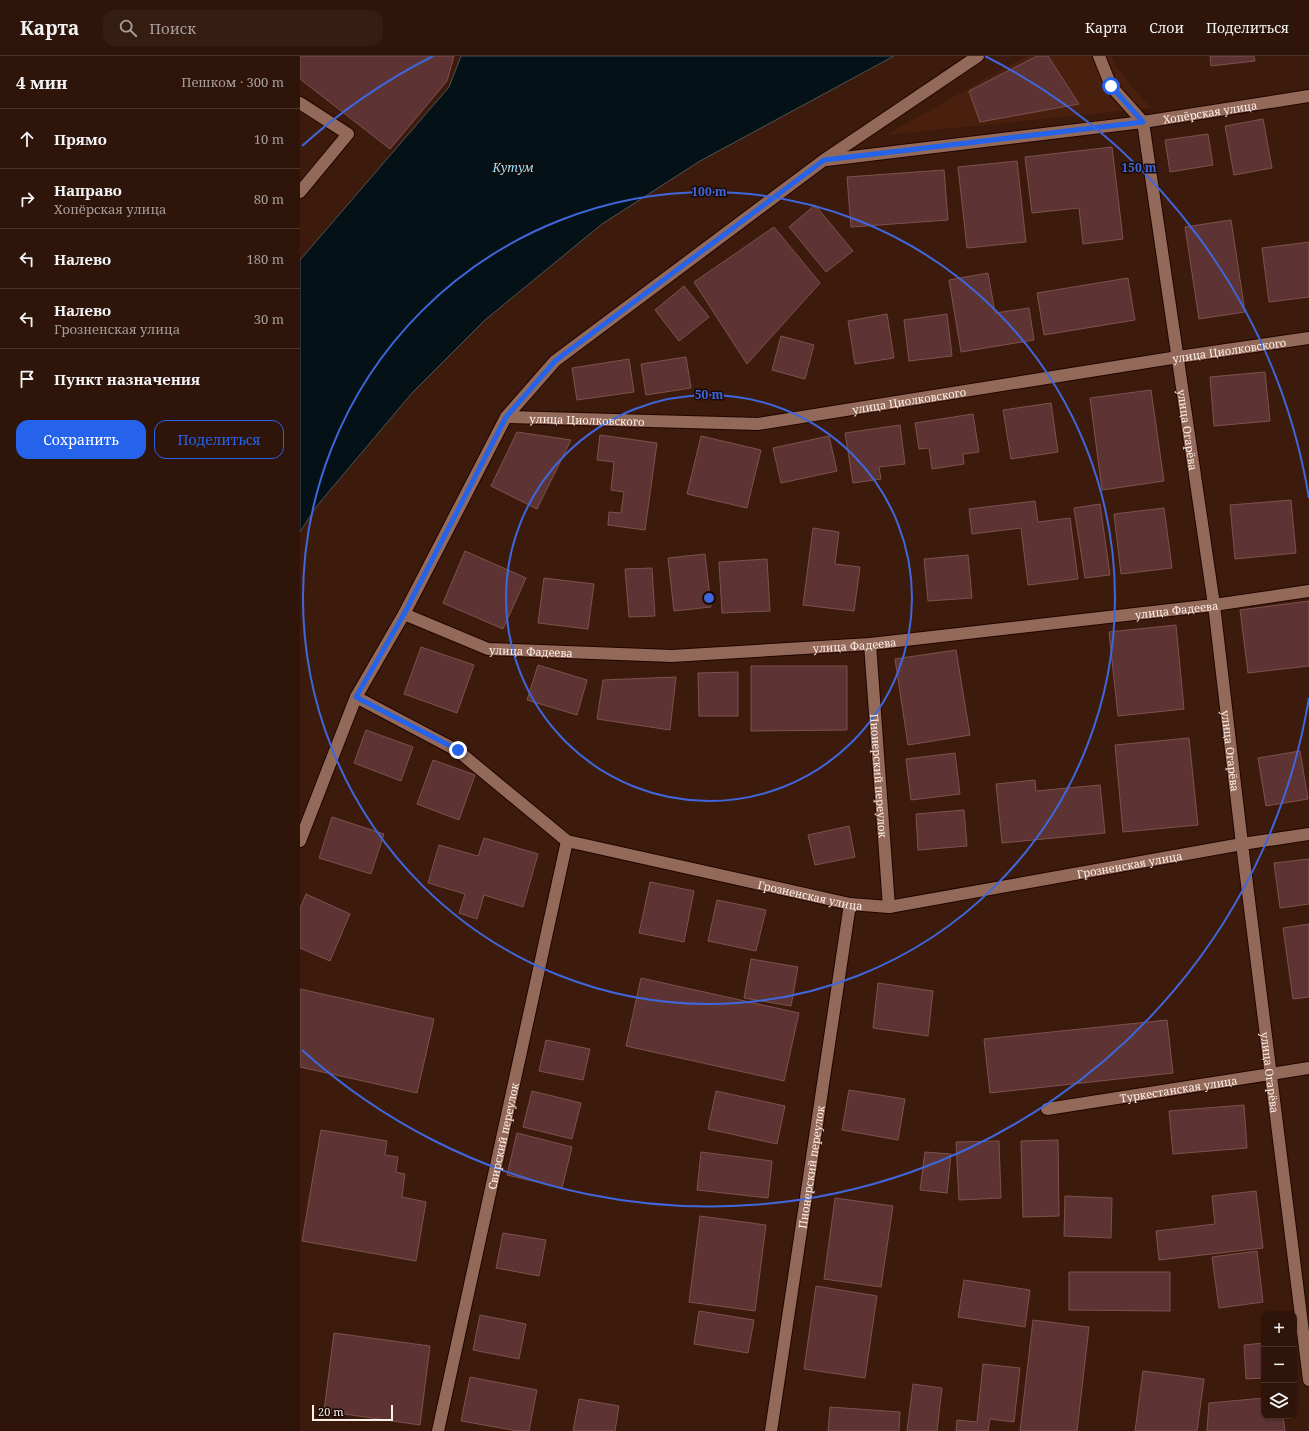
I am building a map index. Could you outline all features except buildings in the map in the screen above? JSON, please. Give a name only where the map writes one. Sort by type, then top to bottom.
[{"type":"street","points":[[300,841],[356,697],[404,614],[506,417],[555,361],[824,160],[978,56]]},
{"type":"street","points":[[1099,56],[1111,86],[1143,122]]},
{"type":"street","name":"Хопёрская улица","points":[[824,160],[1143,122],[1309,96]]},
{"type":"street","points":[[300,103],[348,134],[300,192]]},
{"type":"street","name":"улица Огарёва","points":[[1143,122],[1214,605],[1242,844],[1309,1380]]},
{"type":"street","name":"улица Циолковского","points":[[506,417],[758,424],[1178,357],[1309,338]]},
{"type":"street","name":"улица Фадеева","points":[[404,614],[488,649],[672,656],[870,644],[1214,605],[1309,591]]},
{"type":"street","name":"Пионерский переулок","points":[[870,644],[889,907]]},
{"type":"street","name":"Грозненская улица","points":[[356,697],[458,750],[568,841],[850,904],[889,907],[1242,844],[1309,834]]},
{"type":"street","name":"Свирский переулок","points":[[438,1431],[568,841]]},
{"type":"street","name":"Пионерский переулок","points":[[771,1431],[850,904]]},
{"type":"street","name":"Туркестанская улица","points":[[1047,1109],[1309,1068]]},
{"type":"shaded area","points":[[1026,56],[1112,56],[1113,61],[1131,86],[1152,108],[886,135]]},
{"type":"water","name":"Кутум","points":[[461,56],[894,56],[700,161],[602,224],[485,320],[412,393],[316,507],[300,532],[300,260],[449,87]]},
{"type":"route","points":[[458,750],[356,697],[404,614],[506,417],[555,361],[824,160],[1143,122],[1111,86]]}]
